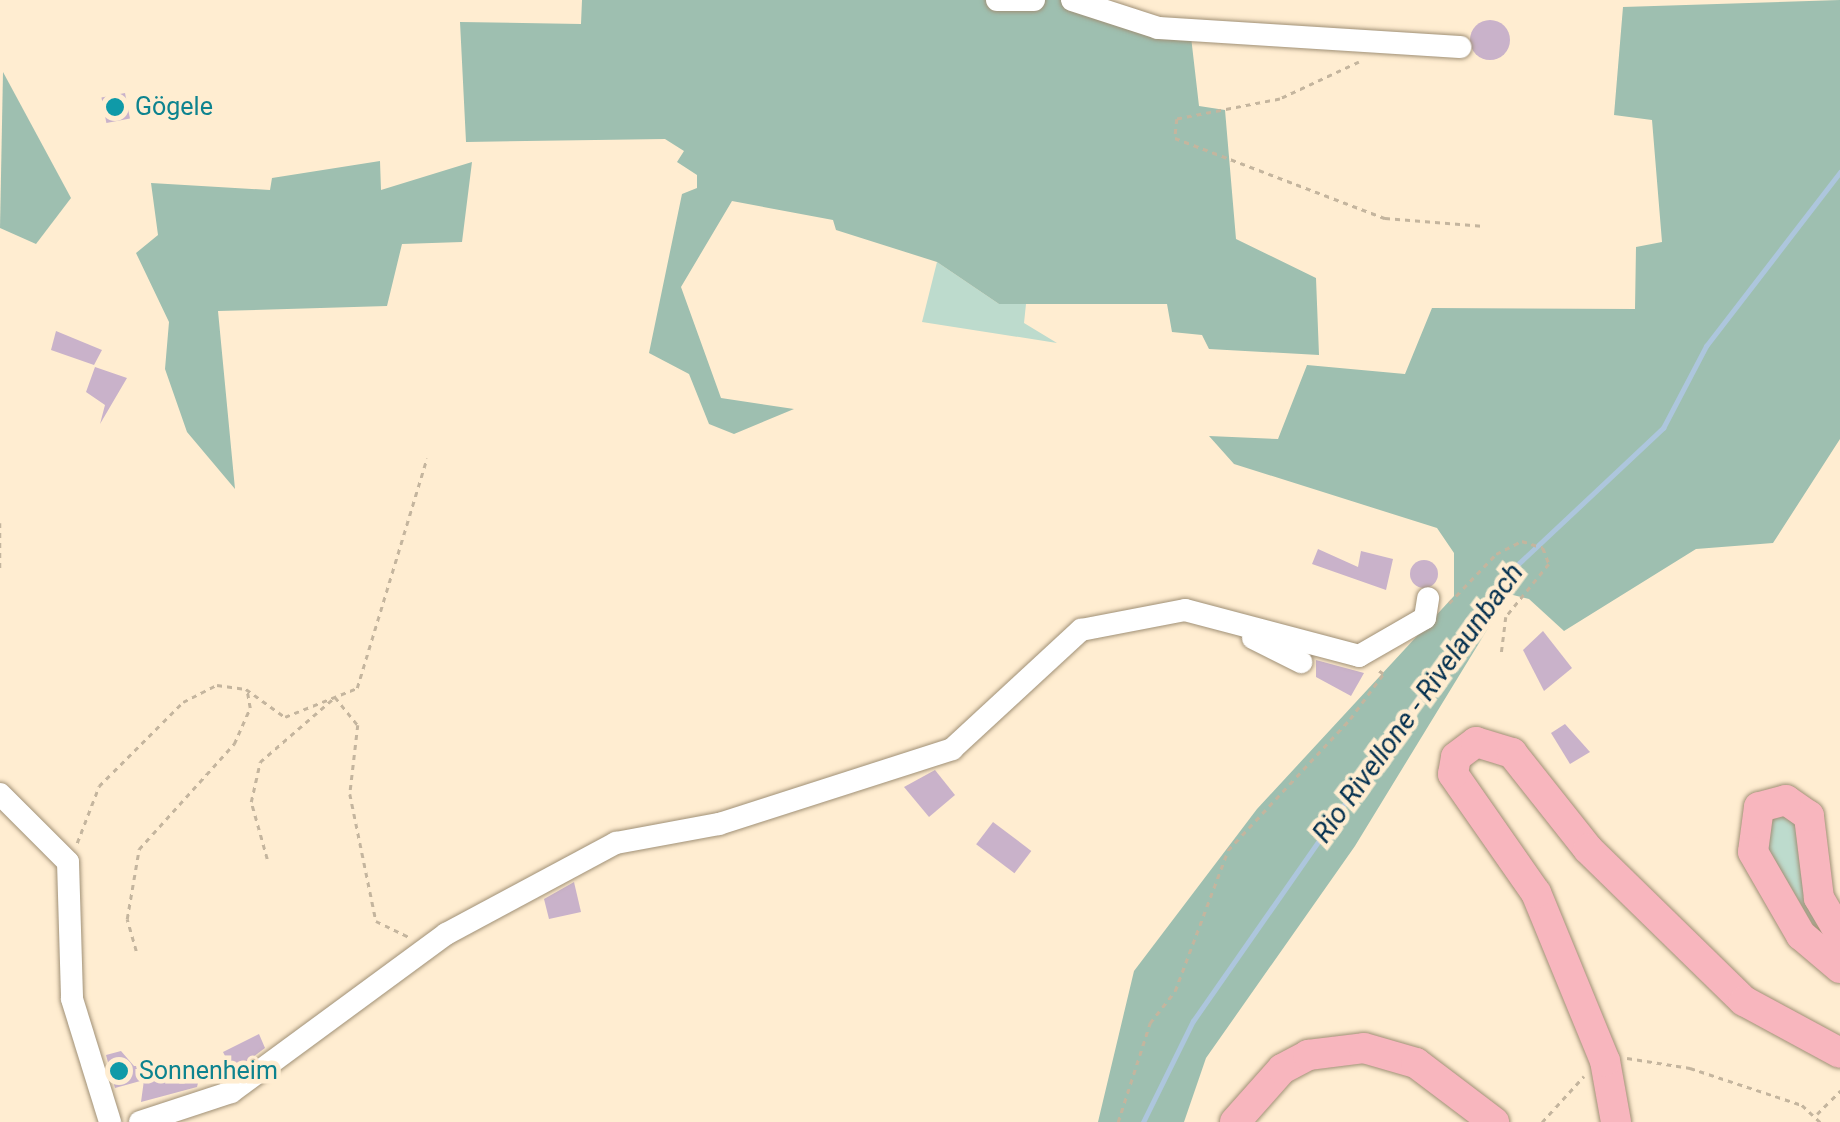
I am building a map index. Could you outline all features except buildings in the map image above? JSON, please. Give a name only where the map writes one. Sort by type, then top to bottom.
[{"type":"main road","points":[[1616,1122],[1605,1061],[1536,893],[1462,795],[1453,774],[1464,748],[1494,742],[1512,753],[1588,849],[1744,1001],[1840,1053]]},
{"type":"main road","points":[[1840,934],[1818,898],[1810,816],[1786,800],[1759,807],[1753,852],[1801,935],[1840,968]]},
{"type":"main road","points":[[1235,1122],[1282,1069],[1308,1054],[1364,1048],[1416,1064],[1494,1122]]},
{"type":"street","points":[[997,0],[1034,0]]},
{"type":"street","points":[[1072,0],[1158,28],[1460,47]]},
{"type":"street","points":[[140,1122],[231,1092],[434,943],[616,842],[719,824],[838,778],[920,764],[952,748],[1081,630],[1185,610],[1360,656],[1426,608]]},
{"type":"street","points":[[1185,610],[1302,662]]},
{"type":"street","points":[[0,794],[68,862],[72,999],[110,1122]]},
{"type":"path","points":[[1372,60],[1280,100],[1177,119],[1175,138],[1385,218],[1485,226]]},
{"type":"path","points":[[68,862],[100,786],[147,738],[218,685],[246,690],[285,717],[357,688],[427,458]]},
{"type":"path","points":[[0,523],[0,569]]},
{"type":"path","points":[[1426,608],[1522,541],[1543,548],[1548,564],[1506,617],[1501,655]]},
{"type":"path","points":[[1118,1122],[1150,1023],[1175,991],[1228,850],[1382,674],[1360,656]]},
{"type":"path","points":[[136,951],[127,919],[139,849],[234,744],[250,708],[246,690]]},
{"type":"path","points":[[267,859],[251,802],[260,762],[335,697]]},
{"type":"path","points":[[335,697],[358,725],[350,794],[376,920],[434,943]]},
{"type":"path","points":[[1542,1122],[1605,1061],[1690,1068],[1816,1114],[1820,1122]]},
{"type":"path","points":[[1816,1114],[1840,1091]]},
{"type":"green space","points":[[582,0],[1091,0],[1190,28],[1199,106],[1225,110],[1236,239],[1316,278],[1319,355],[1209,349],[1202,335],[1172,332],[1167,304],[999,304],[937,262],[836,230],[833,220],[732,201],[681,287],[721,398],[794,409],[734,434],[709,424],[689,374],[649,353],[682,194],[697,188],[697,175],[677,162],[684,151],[665,139],[466,142],[460,22],[581,24]]},
{"type":"green space","points":[[1840,0],[1840,439],[1773,543],[1696,549],[1564,631],[1529,599],[1509,594],[1355,846],[1206,1058],[1184,1122],[1098,1122],[1134,971],[1257,809],[1454,596],[1454,553],[1437,528],[1234,464],[1209,436],[1278,439],[1307,365],[1405,374],[1432,308],[1635,309],[1636,247],[1662,242],[1652,120],[1614,115],[1623,7]]},
{"type":"green space","points":[[3,72],[71,198],[36,244],[0,228]]},
{"type":"green space","points":[[380,161],[381,190],[472,162],[462,242],[402,244],[387,306],[218,311],[235,489],[187,432],[165,369],[169,322],[136,253],[158,235],[151,183],[270,190],[272,178]]},
{"type":"green space","points":[[937,262],[999,304],[1026,304],[1024,323],[1057,343],[922,322]]},
{"type":"green space","points":[[1775,814],[1796,820],[1817,931],[1763,841],[1763,822]]},
{"type":"waterway","name":"Rio Rivellone - Rivelaunbach","points":[[1143,1122],[1193,1021],[1500,581],[1663,428],[1706,346],[1840,172]]},
{"type":"place","name":"Gögele","points":[[115,107]]},
{"type":"place","name":"Sonnenheim","points":[[119,1071]]}]
